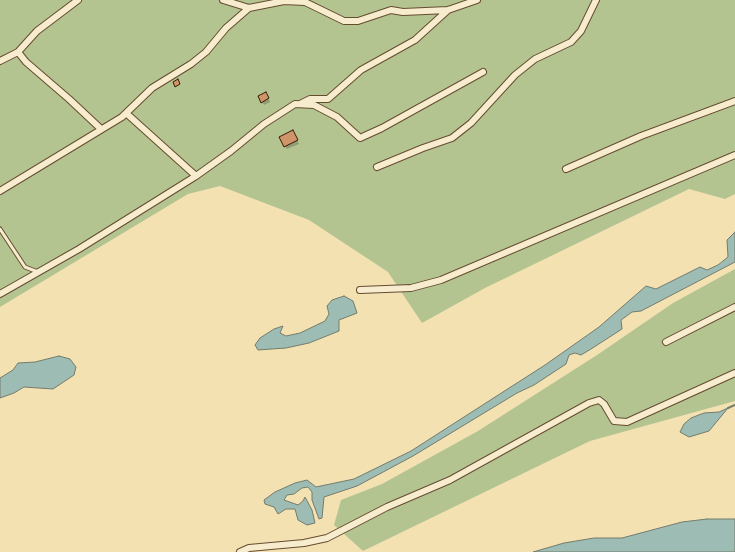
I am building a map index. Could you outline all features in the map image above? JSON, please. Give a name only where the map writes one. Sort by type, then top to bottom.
[{"type":"street","points":[[0,61],[18,52],[37,31],[78,0]]},
{"type":"street","points":[[223,0],[249,8],[284,1],[305,2],[344,21],[358,21],[391,10],[403,12],[448,10],[477,0]]},
{"type":"street","points":[[377,167],[452,138],[471,123],[515,75],[535,59],[571,42],[581,31],[596,0]]},
{"type":"street","points":[[0,191],[126,113],[152,88],[191,64],[201,56],[226,28],[249,8]]},
{"type":"street","points":[[300,104],[310,99],[328,99],[360,70],[415,40],[448,10]]},
{"type":"street","points":[[18,52],[26,62],[101,129]]},
{"type":"street","points":[[0,294],[103,234],[196,176],[264,124],[294,104],[314,105],[337,117],[360,138],[382,128],[483,72]]},
{"type":"street","points":[[566,168],[641,136],[735,102]]},
{"type":"street","points":[[126,113],[196,176]]},
{"type":"street","points":[[360,290],[411,288],[441,280],[735,155]]},
{"type":"street","points":[[666,342],[735,307]]},
{"type":"street","points":[[240,552],[249,548],[304,543],[327,538],[387,507],[450,480],[594,401],[599,400],[604,404],[614,421],[627,422],[735,373]]},
{"type":"lane","points":[[0,229],[25,268],[38,272]]},
{"type":"green space","points":[[0,0],[735,0],[735,194],[725,199],[689,189],[485,288],[422,323],[388,272],[309,220],[220,186],[188,194],[0,307]]},
{"type":"green space","points":[[735,269],[735,401],[590,441],[363,551],[334,525],[341,500],[382,484],[478,431],[597,355],[673,303]]},
{"type":"water","points":[[735,232],[735,262],[641,311],[632,312],[621,320],[622,329],[581,355],[575,353],[569,355],[566,364],[534,385],[517,393],[413,456],[357,486],[324,497],[322,518],[319,519],[312,500],[312,492],[308,487],[302,488],[294,494],[287,495],[284,500],[298,505],[305,497],[312,510],[315,523],[307,525],[298,520],[295,509],[286,509],[278,514],[274,507],[265,504],[264,500],[275,492],[295,483],[307,480],[316,487],[354,479],[411,451],[545,365],[599,327],[646,286],[656,289],[700,267],[707,270],[718,265],[728,257],[727,240]]},
{"type":"water","points":[[344,296],[353,301],[357,313],[339,320],[339,331],[309,343],[286,348],[258,350],[255,345],[260,338],[274,329],[283,326],[280,333],[286,336],[300,333],[325,321],[329,314],[327,306],[332,300]]},
{"type":"water","points":[[59,356],[70,359],[76,367],[74,375],[53,389],[24,387],[14,393],[0,398],[0,378],[13,370],[18,363],[35,362]]},
{"type":"water","points":[[728,408],[709,431],[689,437],[680,432],[684,424],[691,418],[704,413],[719,412]]},
{"type":"water","points":[[707,519],[735,519],[735,552],[533,552],[564,543],[594,538],[622,538],[682,522]]},
{"type":"building","points":[[178,79],[180,84],[175,87],[173,82]]},
{"type":"building","points":[[266,92],[269,98],[261,103],[258,96]]},
{"type":"building","points":[[293,130],[298,140],[284,147],[279,137]]},
{"type":"waterway","points":[[728,408],[735,405]]}]
